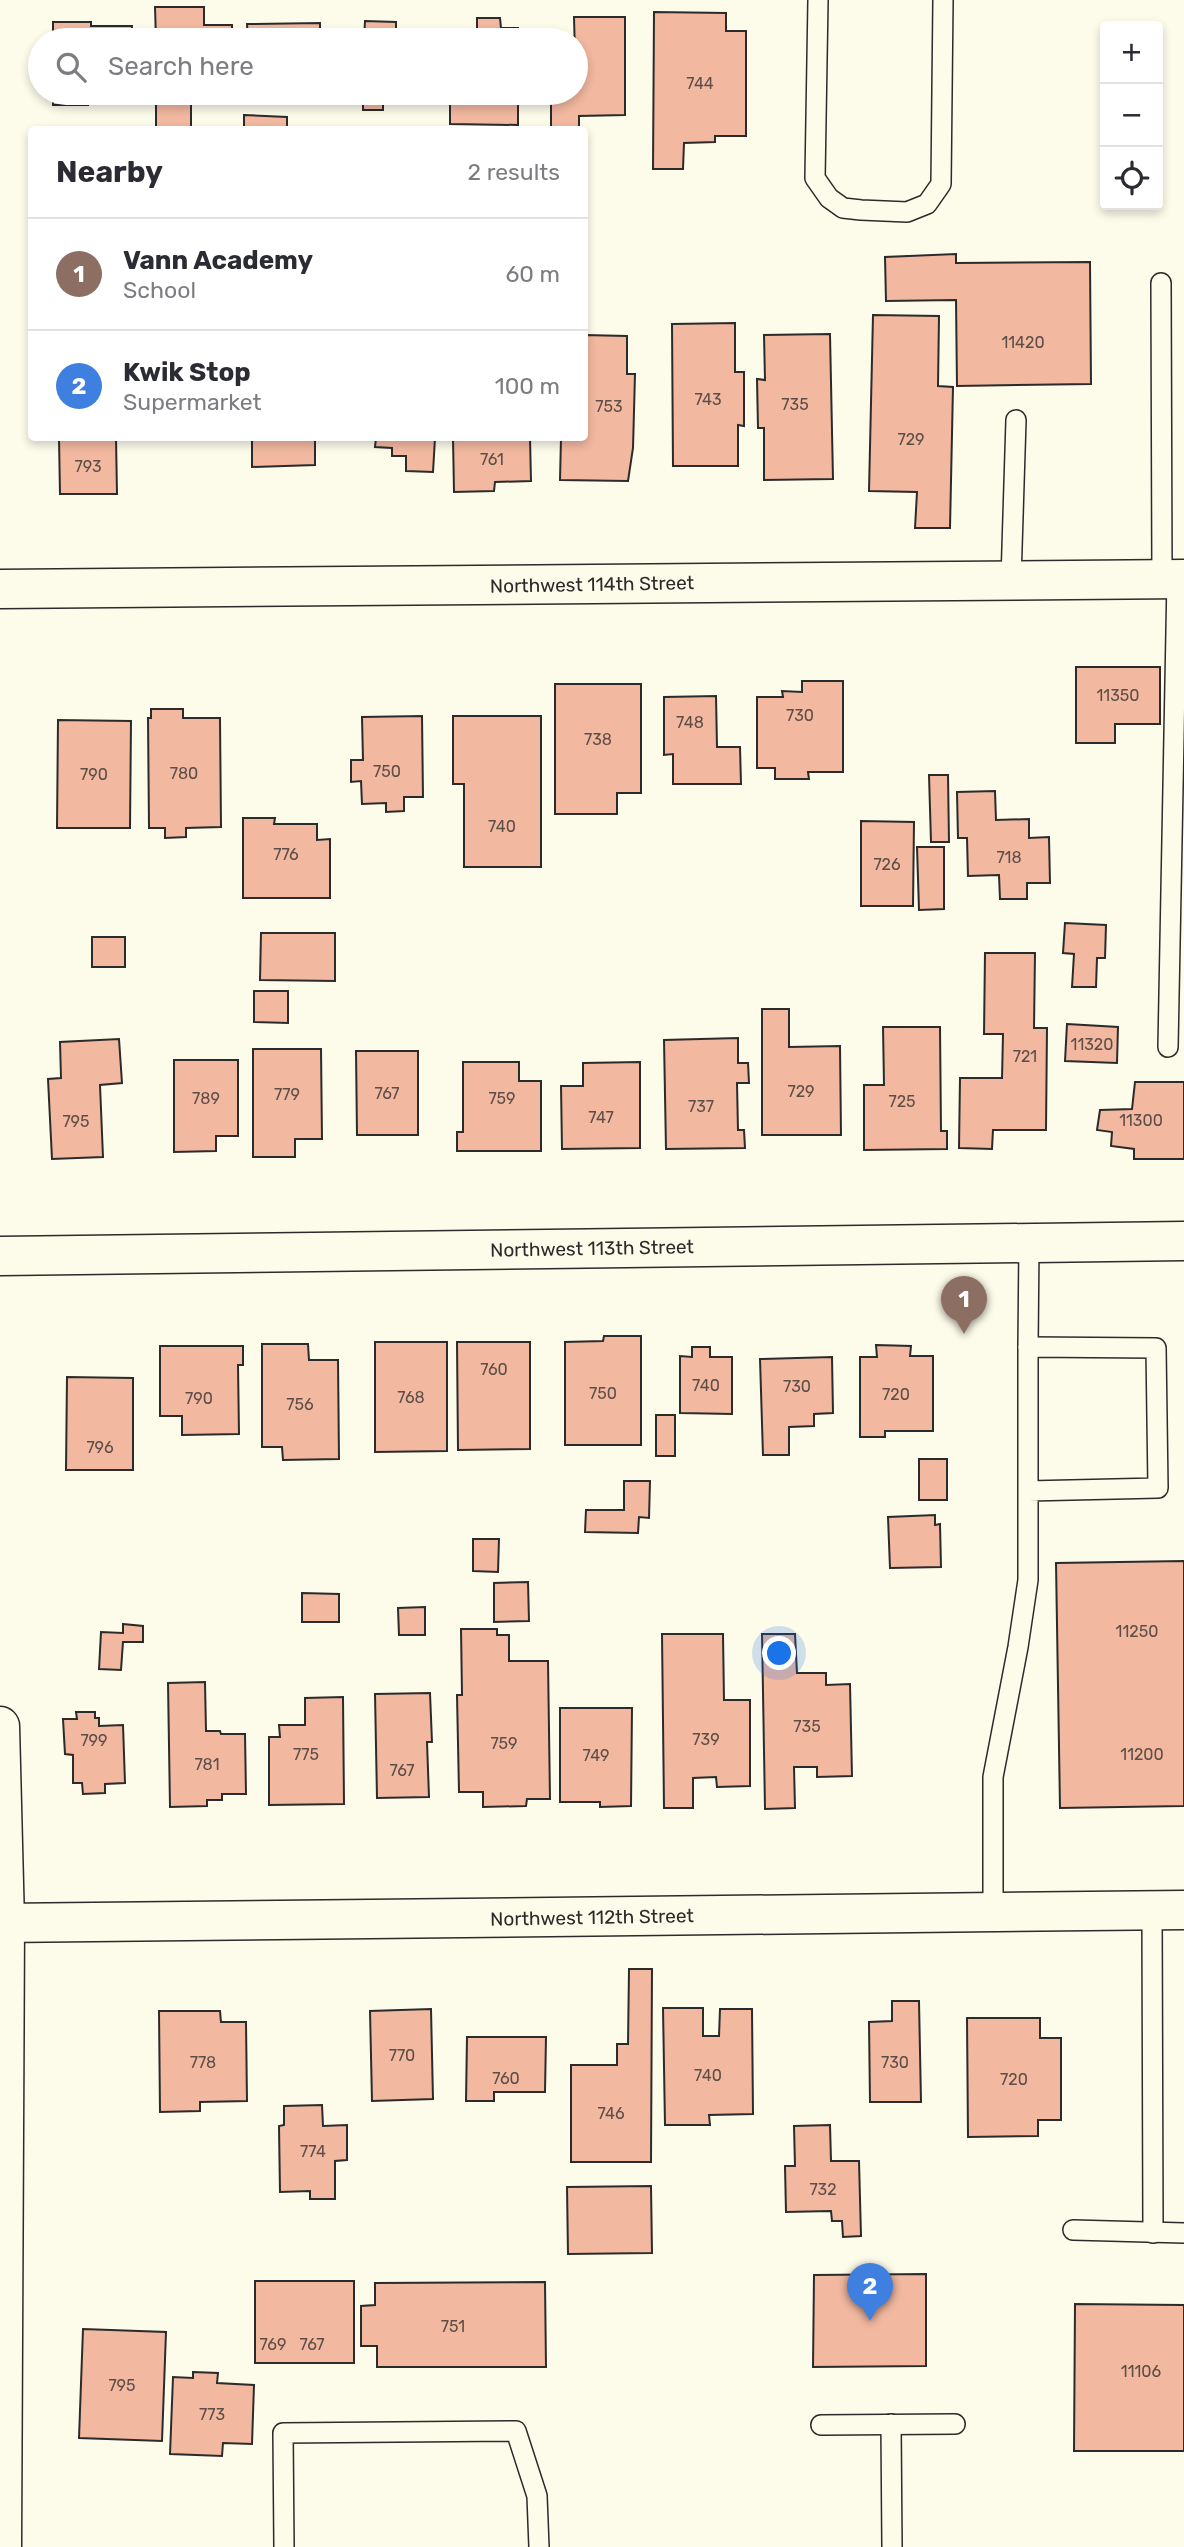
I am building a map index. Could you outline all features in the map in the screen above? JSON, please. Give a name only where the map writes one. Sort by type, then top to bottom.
[{"type":"street","name":"Northwest 114th Street","points":[[0,589],[1175,579]]},
{"type":"street","name":"Northwest 113th Street","points":[[0,1255],[1184,1241]]},
{"type":"street","points":[[0,1726],[2,2547]]},
{"type":"street","name":"Northwest 112th Street","points":[[2,1923],[1168,1911]]},
{"type":"lane","points":[[818,0],[815,178],[829,198],[843,208],[907,212],[927,204],[941,184],[943,0]]},
{"type":"lane","points":[[1161,283],[1175,579],[1168,1047]]},
{"type":"lane","points":[[1011,580],[1016,420]]},
{"type":"lane","points":[[993,1913],[993,1777],[1028,1580],[1029,1243]]},
{"type":"lane","points":[[1028,1348],[1156,1348],[1157,1488],[1028,1491]]},
{"type":"lane","points":[[1153,2233],[1168,1911]]},
{"type":"lane","points":[[1073,2230],[1184,2233]]},
{"type":"lane","points":[[891,2424],[892,2547]]},
{"type":"lane","points":[[821,2425],[955,2424]]},
{"type":"lane","points":[[284,2547],[283,2433],[516,2431],[537,2496],[539,2547]]},
{"type":"building","points":[[155,7],[204,7],[204,25],[232,25],[232,28],[156,28]]},
{"type":"building","points":[[654,12],[726,13],[726,31],[746,31],[746,136],[715,136],[715,142],[684,143],[683,169],[653,169]]},
{"type":"building","points":[[574,17],[625,17],[625,115],[579,116],[579,126],[551,126],[551,105],[588,105],[588,28],[574,28]]},
{"type":"building","points":[[477,18],[500,18],[501,28],[477,28]]},
{"type":"building","points":[[365,21],[396,22],[396,28],[365,28]]},
{"type":"building","points":[[53,22],[132,26],[132,28],[53,28]]},
{"type":"building","points":[[320,23],[320,28],[247,28],[247,24]]},
{"type":"building","points":[[156,105],[191,105],[191,126],[156,126]]},
{"type":"building","points":[[363,105],[383,105],[383,110],[363,110]]},
{"type":"building","points":[[450,105],[518,105],[518,125],[450,124]]},
{"type":"building","points":[[244,115],[287,117],[287,126],[244,126]]},
{"type":"building","points":[[956,254],[956,263],[1090,262],[1091,384],[957,386],[956,300],[886,301],[885,257]]},
{"type":"building","points":[[873,315],[939,316],[938,386],[953,387],[950,528],[915,528],[917,492],[869,491]]},
{"type":"building","points":[[735,323],[735,372],[744,372],[744,426],[738,425],[738,466],[673,466],[672,324]]},
{"type":"building","points":[[830,334],[833,479],[764,480],[764,428],[758,428],[757,379],[765,380],[764,335]]},
{"type":"building","points":[[588,335],[627,336],[627,374],[635,374],[633,448],[628,481],[560,480],[561,441],[588,441]]},
{"type":"building","points":[[59,441],[116,441],[117,494],[60,494]]},
{"type":"building","points":[[252,441],[315,441],[315,465],[252,467]]},
{"type":"building","points":[[376,441],[435,441],[433,472],[406,471],[406,456],[392,456],[392,448],[375,447]]},
{"type":"building","points":[[453,441],[530,441],[531,481],[495,482],[494,491],[454,492]]},
{"type":"building","points":[[1076,667],[1160,667],[1160,724],[1115,724],[1115,743],[1076,743]]},
{"type":"building","points":[[802,681],[843,681],[843,772],[808,772],[809,779],[775,779],[775,768],[757,768],[757,697],[783,697],[782,691],[802,692]]},
{"type":"building","points":[[555,684],[641,684],[641,793],[617,793],[617,814],[555,814]]},
{"type":"building","points":[[716,696],[717,747],[740,747],[741,784],[673,784],[673,754],[664,755],[664,697]]},
{"type":"building","points":[[151,709],[183,709],[183,718],[220,718],[221,827],[186,828],[186,837],[165,838],[165,828],[149,828],[148,718],[151,718]]},
{"type":"building","points":[[422,716],[423,797],[404,797],[404,811],[386,812],[386,803],[362,804],[361,781],[351,782],[351,760],[363,760],[362,717]]},
{"type":"building","points":[[453,716],[541,716],[541,867],[464,867],[464,784],[453,784]]},
{"type":"building","points":[[58,720],[131,721],[130,828],[57,828]]},
{"type":"building","points":[[929,775],[948,775],[949,842],[931,842]]},
{"type":"building","points":[[995,791],[996,820],[1029,819],[1029,838],[1049,837],[1050,883],[1027,883],[1027,899],[1000,899],[999,875],[968,876],[967,838],[958,838],[957,792]]},
{"type":"building","points":[[243,818],[275,818],[274,824],[317,824],[317,840],[330,839],[330,898],[243,898]]},
{"type":"building","points":[[861,821],[914,822],[913,906],[861,906]]},
{"type":"building","points":[[917,847],[944,847],[944,909],[919,910]]},
{"type":"building","points":[[1065,923],[1106,925],[1105,958],[1097,958],[1096,987],[1072,987],[1074,954],[1063,953]]},
{"type":"building","points":[[261,933],[335,933],[335,981],[260,980]]},
{"type":"building","points":[[92,937],[125,937],[125,967],[92,967]]},
{"type":"building","points":[[985,953],[1035,953],[1034,1028],[1047,1028],[1046,1130],[993,1130],[992,1149],[959,1148],[960,1078],[1002,1078],[1003,1034],[984,1034]]},
{"type":"building","points":[[254,991],[288,991],[288,1023],[254,1022]]},
{"type":"building","points":[[762,1009],[789,1009],[789,1047],[840,1046],[841,1135],[762,1135]]},
{"type":"building","points":[[1067,1024],[1118,1027],[1117,1063],[1065,1061]]},
{"type":"building","points":[[883,1027],[940,1027],[941,1131],[947,1131],[947,1149],[864,1150],[864,1085],[884,1085]]},
{"type":"building","points":[[738,1038],[738,1063],[748,1063],[749,1083],[737,1083],[738,1130],[744,1130],[745,1148],[666,1149],[664,1040]]},
{"type":"building","points":[[119,1039],[122,1083],[100,1085],[103,1157],[52,1159],[48,1079],[61,1078],[60,1042]]},
{"type":"building","points":[[253,1049],[321,1049],[322,1139],[295,1139],[295,1157],[253,1157]]},
{"type":"building","points":[[356,1051],[418,1051],[418,1135],[357,1135]]},
{"type":"building","points":[[174,1060],[238,1060],[238,1136],[216,1136],[216,1151],[174,1152]]},
{"type":"building","points":[[463,1062],[519,1062],[519,1081],[541,1081],[541,1151],[457,1151],[457,1132],[463,1132]]},
{"type":"building","points":[[640,1062],[640,1148],[562,1149],[561,1086],[583,1086],[583,1063]]},
{"type":"building","points":[[1135,1082],[1184,1082],[1184,1159],[1134,1159],[1134,1149],[1111,1146],[1112,1132],[1097,1130],[1100,1110],[1132,1109]]},
{"type":"building","points":[[604,1336],[641,1336],[641,1445],[565,1445],[565,1342],[603,1341]]},
{"type":"building","points":[[375,1342],[447,1342],[447,1451],[375,1452]]},
{"type":"building","points":[[457,1342],[530,1342],[530,1449],[458,1450]]},
{"type":"building","points":[[262,1344],[308,1344],[309,1360],[338,1360],[339,1459],[283,1460],[282,1447],[262,1447]]},
{"type":"building","points":[[876,1345],[911,1346],[910,1356],[933,1356],[933,1431],[885,1431],[885,1437],[860,1437],[860,1357],[877,1357]]},
{"type":"building","points":[[160,1346],[243,1346],[243,1365],[238,1365],[239,1434],[182,1435],[182,1416],[160,1416]]},
{"type":"building","points":[[692,1347],[710,1347],[710,1357],[732,1357],[732,1414],[680,1413],[680,1356],[692,1357]]},
{"type":"building","points":[[832,1357],[833,1413],[814,1414],[814,1426],[789,1427],[789,1455],[763,1455],[760,1359]]},
{"type":"building","points":[[67,1377],[133,1378],[133,1470],[66,1470]]},
{"type":"building","points":[[656,1415],[675,1415],[675,1456],[656,1456]]},
{"type":"building","points":[[919,1459],[947,1459],[947,1500],[919,1500]]},
{"type":"building","points":[[624,1481],[650,1481],[649,1518],[639,1517],[638,1533],[585,1532],[586,1510],[624,1510]]},
{"type":"building","points":[[935,1515],[935,1525],[940,1524],[941,1567],[890,1568],[888,1517]]},
{"type":"building","points":[[473,1539],[499,1539],[498,1572],[473,1571]]},
{"type":"building","points":[[1184,1561],[1184,1806],[1060,1808],[1056,1563]]},
{"type":"building","points":[[528,1582],[529,1621],[494,1622],[494,1583]]},
{"type":"building","points":[[302,1593],[339,1594],[339,1622],[302,1622]]},
{"type":"building","points":[[425,1607],[425,1635],[399,1635],[398,1608]]},
{"type":"building","points":[[123,1624],[143,1626],[143,1642],[123,1642],[121,1670],[99,1669],[101,1632],[123,1633]]},
{"type":"building","points":[[461,1629],[497,1629],[497,1635],[509,1635],[509,1661],[548,1661],[550,1799],[527,1799],[526,1806],[483,1807],[483,1792],[459,1792],[457,1695],[462,1695]]},
{"type":"building","points":[[662,1634],[723,1634],[724,1700],[750,1700],[750,1786],[717,1787],[716,1777],[693,1778],[693,1808],[664,1808]]},
{"type":"building","points":[[762,1634],[795,1634],[797,1673],[826,1673],[826,1685],[850,1684],[852,1776],[817,1777],[817,1767],[794,1767],[795,1808],[765,1809]]},
{"type":"building","points":[[205,1682],[206,1731],[245,1734],[246,1794],[222,1794],[222,1800],[207,1800],[207,1806],[170,1807],[168,1683]]},
{"type":"building","points":[[430,1693],[432,1742],[427,1742],[429,1797],[377,1798],[375,1694]]},
{"type":"building","points":[[343,1697],[344,1804],[269,1805],[269,1737],[280,1737],[279,1725],[305,1725],[305,1698]]},
{"type":"building","points":[[560,1708],[632,1708],[631,1806],[600,1807],[600,1802],[560,1802]]},
{"type":"building","points":[[76,1712],[95,1712],[95,1718],[99,1718],[99,1726],[123,1725],[125,1783],[105,1784],[105,1793],[83,1794],[82,1783],[73,1783],[73,1755],[65,1754],[63,1719],[77,1719]]},
{"type":"building","points":[[629,1969],[652,1969],[651,2162],[571,2162],[571,2065],[617,2065],[617,2044],[628,2044]]},
{"type":"building","points":[[892,2001],[919,2001],[921,2102],[870,2102],[869,2022],[892,2021]]},
{"type":"building","points":[[663,2008],[703,2008],[703,2036],[719,2036],[720,2009],[752,2009],[753,2114],[709,2115],[710,2125],[665,2125]]},
{"type":"building","points":[[431,2009],[433,2099],[372,2101],[370,2011]]},
{"type":"building","points":[[159,2011],[220,2011],[221,2022],[246,2022],[247,2101],[200,2102],[200,2111],[160,2112]]},
{"type":"building","points":[[967,2018],[1040,2018],[1040,2038],[1061,2038],[1061,2120],[1038,2120],[1038,2136],[968,2137]]},
{"type":"building","points":[[467,2037],[546,2037],[545,2092],[494,2092],[494,2101],[466,2101]]},
{"type":"building","points":[[322,2105],[323,2126],[347,2125],[347,2160],[335,2161],[335,2199],[310,2199],[310,2191],[280,2192],[279,2126],[284,2125],[284,2106]]},
{"type":"building","points":[[830,2125],[831,2161],[859,2161],[861,2236],[843,2237],[842,2221],[832,2221],[831,2211],[786,2212],[785,2166],[795,2166],[794,2126]]},
{"type":"building","points":[[651,2186],[652,2253],[568,2254],[567,2187]]},
{"type":"building","points":[[926,2274],[926,2366],[813,2367],[814,2275]]},
{"type":"building","points":[[255,2281],[354,2281],[354,2363],[255,2363]]},
{"type":"building","points":[[545,2282],[546,2367],[377,2367],[377,2346],[361,2346],[361,2306],[375,2305],[375,2283]]},
{"type":"building","points":[[1075,2304],[1184,2305],[1184,2451],[1074,2451]]},
{"type":"building","points":[[83,2329],[166,2332],[162,2441],[79,2438]]},
{"type":"building","points":[[193,2372],[218,2373],[217,2383],[254,2385],[252,2444],[223,2443],[222,2456],[170,2454],[173,2377],[193,2378]]},
{"type":"place","name":"Vann Academy","points":[[964,1334]]},
{"type":"place","name":"Kwik Stop","points":[[870,2321]]}]
